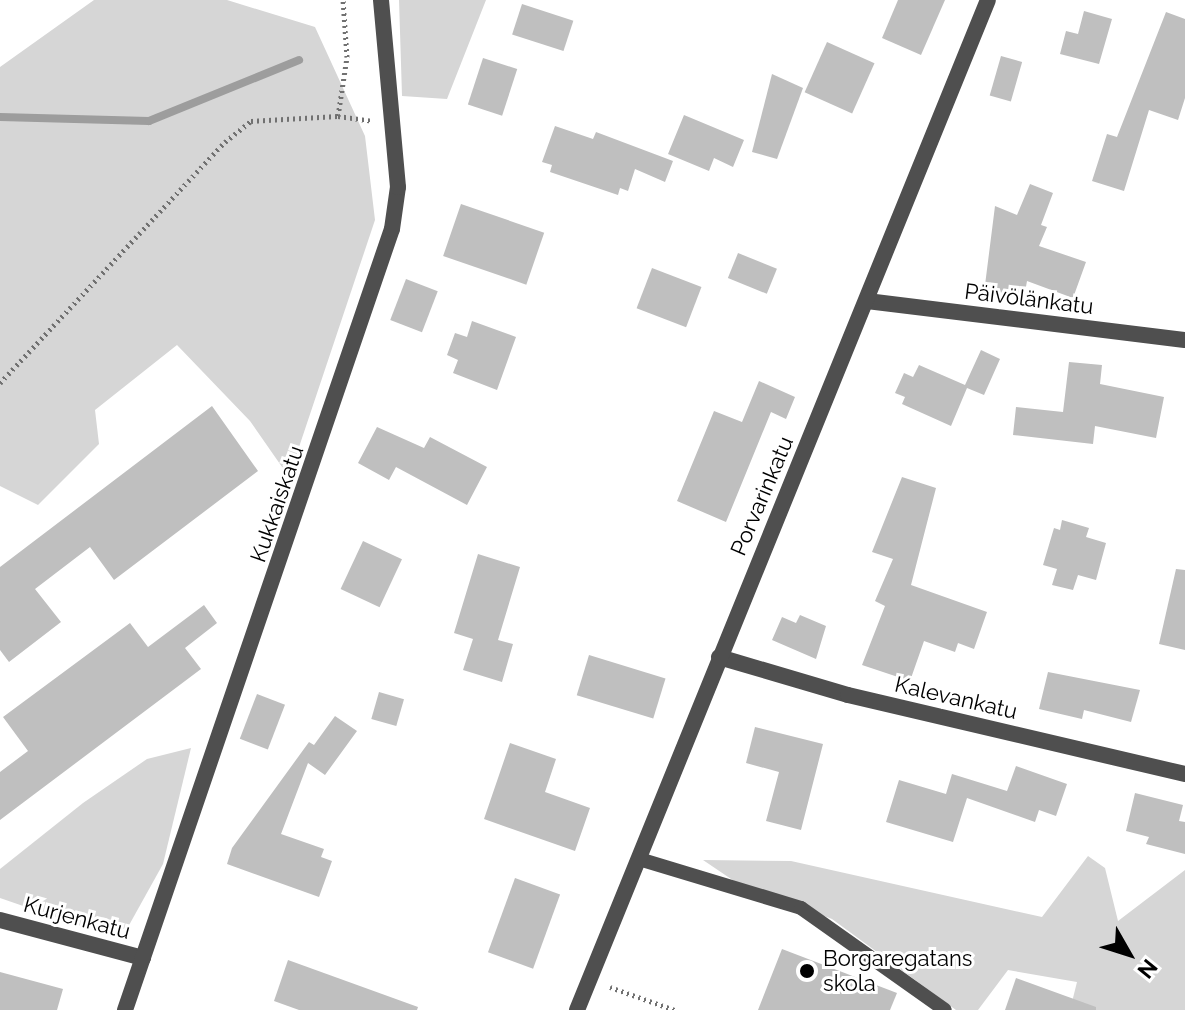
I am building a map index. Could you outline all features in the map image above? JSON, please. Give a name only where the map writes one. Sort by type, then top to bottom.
[{"type":"street","name":"Kukkaiskatu","points":[[125,1010],[377,279],[398,187],[381,0]]},
{"type":"street","name":"Porvarinkatu","points":[[577,1010],[988,0]]},
{"type":"street","name":"Päivölänkatu","points":[[867,301],[1185,340]]},
{"type":"street","name":"Kalevankatu","points":[[719,657],[848,695],[1185,774]]},
{"type":"street","name":"Kurjenkatu","points":[[0,920],[143,958]]},
{"type":"lane","points":[[639,859],[801,908],[945,1010]]},
{"type":"path","points":[[338,116],[347,57],[343,0]]},
{"type":"path","points":[[0,383],[225,142],[251,121],[338,116],[394,124]]},
{"type":"path","points":[[610,987],[675,1010]]},
{"type":"shaded area","points":[[94,0],[227,0],[315,27],[365,136],[375,220],[289,477],[250,421],[177,345],[95,410],[99,444],[38,505],[0,486],[0,67]]},
{"type":"shaded area","points":[[399,0],[486,0],[447,99],[402,96]]},
{"type":"shaded area","points":[[191,748],[163,864],[128,927],[107,935],[0,898],[0,869],[83,803],[147,759]]},
{"type":"shaded area","points":[[1088,856],[1105,868],[1118,921],[1185,870],[1185,1010],[1070,1010],[1077,982],[1008,970],[978,1010],[956,1010],[832,919],[737,883],[703,860],[791,861],[1042,917]]},
{"type":"building","points":[[898,0],[945,0],[921,55],[882,38]]},
{"type":"building","points":[[522,4],[573,21],[563,51],[512,34]]},
{"type":"building","points":[[1084,11],[1112,19],[1099,64],[1060,54],[1066,31],[1078,34]]},
{"type":"building","points":[[1166,12],[1185,19],[1185,98],[1178,120],[1149,110],[1124,191],[1092,181],[1107,134],[1117,137]]},
{"type":"building","points":[[827,42],[875,63],[852,113],[805,92]]},
{"type":"building","points":[[1001,56],[1022,62],[1011,101],[990,95]]},
{"type":"building","points":[[483,58],[517,69],[502,116],[468,105]]},
{"type":"building","points":[[772,74],[803,88],[777,159],[752,152]]},
{"type":"building","points":[[684,115],[744,140],[733,167],[714,158],[709,171],[668,154]]},
{"type":"building","points":[[555,126],[593,139],[596,132],[673,161],[665,182],[635,169],[628,191],[620,188],[618,195],[550,172],[552,165],[542,162]]},
{"type":"building","points":[[1030,184],[1053,193],[1041,225],[1047,227],[1039,246],[1086,262],[1073,298],[1027,281],[1024,298],[984,293],[995,206],[1017,215]]},
{"type":"building","points":[[461,204],[544,233],[526,285],[443,256]]},
{"type":"building","points":[[738,253],[777,269],[767,294],[728,278]]},
{"type":"building","points":[[652,268],[701,287],[686,327],[637,308]]},
{"type":"building","points":[[406,279],[438,291],[422,332],[390,320]]},
{"type":"building","points":[[472,321],[516,337],[497,390],[453,373],[458,360],[447,355],[455,333],[467,337]]},
{"type":"building","points":[[981,350],[1000,359],[984,395],[967,388],[951,426],[902,404],[905,397],[895,393],[904,373],[913,377],[919,365],[965,385]]},
{"type":"building","points":[[1069,362],[1102,365],[1100,384],[1164,397],[1156,438],[1095,426],[1093,444],[1013,435],[1016,407],[1063,412]]},
{"type":"building","points":[[759,381],[795,397],[786,419],[771,412],[726,522],[677,501],[714,411],[742,422]]},
{"type":"building","points":[[212,406],[258,471],[114,580],[90,547],[35,589],[61,622],[9,662],[0,650],[0,567]]},
{"type":"building","points":[[377,427],[424,448],[430,437],[487,467],[467,505],[396,467],[389,480],[358,463]]},
{"type":"building","points":[[902,477],[936,488],[911,585],[987,612],[974,649],[958,643],[955,652],[924,641],[910,681],[862,665],[885,606],[875,601],[893,559],[872,552]]},
{"type":"building","points":[[1062,520],[1089,528],[1086,537],[1106,543],[1096,580],[1078,575],[1073,590],[1052,585],[1057,569],[1043,565],[1054,528],[1060,530]]},
{"type":"building","points":[[363,541],[402,559],[380,607],[341,589]]},
{"type":"building","points":[[478,554],[520,567],[498,640],[513,644],[502,682],[463,670],[473,639],[454,633]]},
{"type":"building","points":[[1176,569],[1185,570],[1185,650],[1159,644]]},
{"type":"building","points":[[204,605],[217,623],[185,648],[201,669],[0,820],[0,772],[28,751],[3,717],[130,623],[148,647]]},
{"type":"building","points":[[800,615],[826,626],[816,659],[772,640],[782,617],[796,623]]},
{"type":"building","points":[[589,655],[666,678],[653,719],[577,695]]},
{"type":"building","points":[[1048,672],[1140,690],[1131,722],[1084,710],[1082,719],[1039,709]]},
{"type":"building","points":[[379,692],[404,699],[396,726],[371,719]]},
{"type":"building","points":[[257,694],[285,705],[268,750],[240,739]]},
{"type":"building","points":[[335,716],[357,731],[325,775],[308,763],[281,834],[324,849],[321,857],[332,861],[319,897],[227,864],[232,848],[309,742],[314,745]]},
{"type":"building","points":[[755,727],[823,744],[801,830],[766,821],[779,772],[746,763]]},
{"type":"building","points":[[510,743],[556,759],[545,792],[590,808],[575,851],[484,819]]},
{"type":"building","points":[[1016,766],[1067,784],[1056,816],[1039,810],[1035,822],[967,798],[953,842],[886,822],[899,780],[946,794],[952,774],[1007,791]]},
{"type":"building","points":[[1135,793],[1183,805],[1179,821],[1185,822],[1185,854],[1146,844],[1149,837],[1126,831]]},
{"type":"building","points":[[515,878],[560,894],[533,969],[488,952]]},
{"type":"building","name":"Borgaregatans skola","points":[[782,949],[897,993],[890,1010],[758,1010]]},
{"type":"building","points":[[288,960],[418,1007],[417,1010],[299,1010],[274,1001]]},
{"type":"building","points":[[0,972],[63,989],[57,1010],[0,1010]]},
{"type":"building","points":[[1016,978],[1096,1007],[1096,1010],[1005,1010]]},
{"type":"waterway","points":[[0,117],[149,121],[299,60]]},
{"type":"place","name":"Borgaregatans skola","points":[[807,971]]}]
